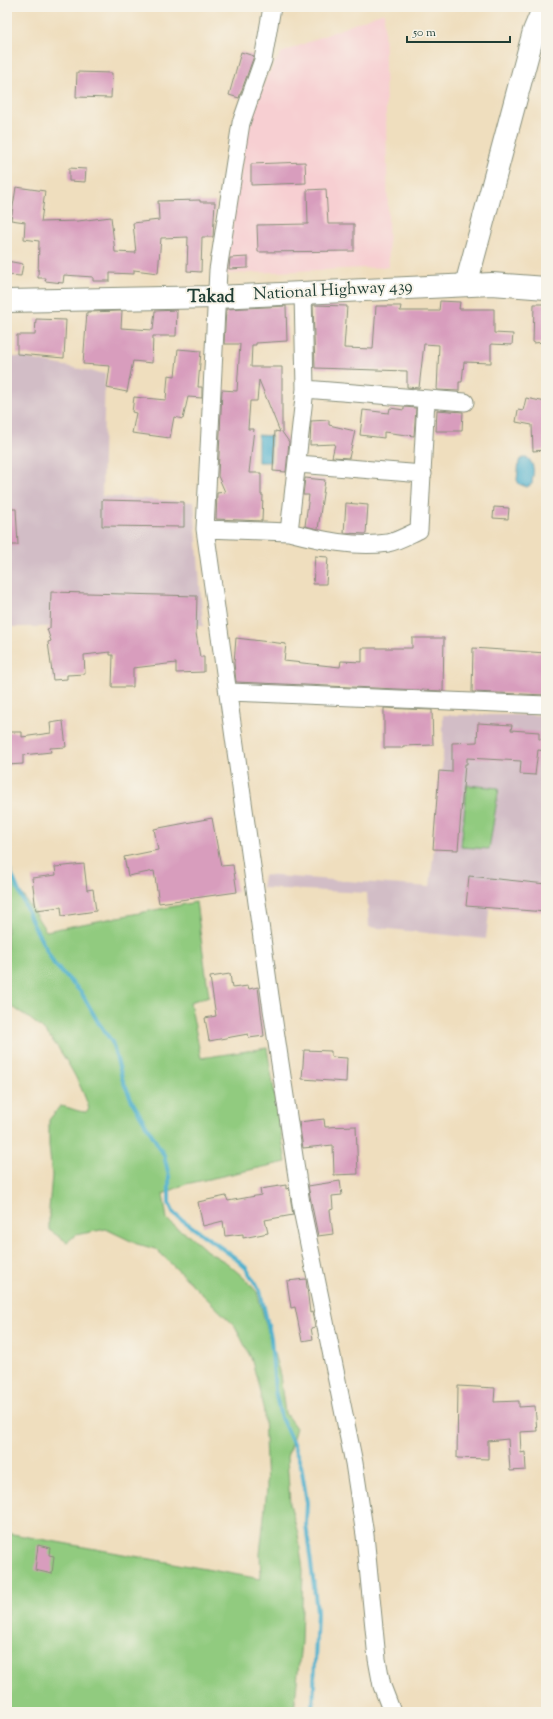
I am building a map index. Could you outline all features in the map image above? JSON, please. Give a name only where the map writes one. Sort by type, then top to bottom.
[{"type":"main road","points":[[466,285],[534,31],[544,7]]},
{"type":"main road","name":"National Highway 439","points":[[7,301],[217,297],[303,291],[492,284],[546,288]]},
{"type":"street","points":[[272,7],[263,60],[241,123],[218,270],[205,529],[229,692],[270,996],[302,1210],[354,1463],[365,1535],[377,1659],[382,1686],[392,1712]]},
{"type":"street","points":[[290,532],[305,389],[303,291]]},
{"type":"street","points":[[305,389],[465,402]]},
{"type":"street","points":[[205,529],[290,532],[312,538],[358,544],[388,543],[419,530],[426,399]]},
{"type":"street","points":[[298,464],[423,474]]},
{"type":"street","points":[[229,692],[546,705]]},
{"type":"shaded area","points":[[384,12],[389,267],[225,274],[246,137],[266,78],[281,53]]},
{"type":"shaded area","points":[[7,357],[20,357],[105,374],[102,496],[194,502],[203,626],[7,627]]},
{"type":"shaded area","points":[[443,715],[546,715],[546,910],[490,903],[486,939],[369,927],[367,893],[262,888],[264,875],[430,887],[443,758]]},
{"type":"green space","points":[[467,785],[499,788],[489,849],[461,847]]},
{"type":"green space","points":[[7,871],[46,931],[196,902],[209,996],[190,1002],[201,1058],[267,1048],[286,1162],[186,1184],[163,1194],[167,1219],[176,1228],[189,1235],[207,1251],[227,1263],[257,1292],[280,1375],[285,1413],[296,1428],[287,1457],[290,1504],[298,1534],[303,1570],[301,1642],[294,1712],[7,1712],[7,1533],[261,1579],[260,1554],[267,1488],[264,1413],[251,1358],[235,1326],[156,1249],[137,1244],[106,1229],[76,1235],[67,1242],[49,1230],[52,1175],[49,1146],[49,1120],[60,1106],[83,1112],[86,1112],[89,1109],[75,1076],[53,1041],[38,1025],[7,1004]]},
{"type":"water","points":[[258,435],[271,436],[270,462],[258,462]]},
{"type":"water","points":[[523,458],[528,458],[533,467],[532,484],[527,487],[519,484],[517,480],[519,461]]},
{"type":"building","points":[[241,52],[254,56],[239,98],[229,95]]},
{"type":"building","points":[[77,72],[112,73],[111,98],[76,97]]},
{"type":"building","points":[[305,162],[306,183],[251,185],[251,164]]},
{"type":"building","points":[[69,168],[86,169],[85,182],[69,181]]},
{"type":"building","points":[[16,187],[45,191],[41,222],[78,221],[111,217],[115,252],[136,253],[133,223],[159,220],[158,201],[200,200],[200,202],[215,202],[213,237],[202,237],[201,272],[187,271],[188,237],[161,238],[158,273],[134,270],[134,274],[110,273],[110,281],[93,281],[93,277],[64,275],[63,283],[45,281],[46,278],[38,278],[39,241],[24,239],[25,222],[11,220]]},
{"type":"building","points":[[326,189],[328,224],[354,224],[354,251],[258,252],[257,225],[308,224],[307,190]]},
{"type":"building","points":[[248,257],[248,268],[229,269],[230,258]]},
{"type":"building","points":[[7,261],[23,264],[21,276],[7,275]]},
{"type":"building","points":[[440,301],[460,302],[459,309],[494,309],[494,333],[513,334],[512,345],[491,344],[491,363],[464,362],[462,382],[459,382],[459,391],[437,390],[439,345],[424,344],[419,388],[407,387],[407,371],[315,368],[313,305],[347,306],[344,348],[373,349],[376,306],[401,306],[400,311],[439,311]]},
{"type":"building","points":[[534,304],[546,304],[546,342],[533,343]]},
{"type":"building","points":[[286,306],[287,341],[256,343],[256,345],[252,345],[251,367],[282,367],[282,432],[289,442],[286,472],[273,471],[275,431],[280,432],[259,380],[257,401],[250,401],[248,429],[254,429],[249,473],[261,473],[261,495],[263,495],[262,521],[216,519],[217,493],[225,492],[218,476],[222,390],[237,391],[240,344],[224,344],[226,309]]},
{"type":"building","points":[[177,310],[176,336],[153,336],[152,363],[133,361],[127,392],[107,388],[110,366],[83,364],[87,312],[122,311],[121,328],[153,330],[155,311]]},
{"type":"building","points":[[36,319],[66,320],[64,358],[17,354],[17,335],[35,335]]},
{"type":"building","points":[[178,349],[201,351],[198,387],[202,387],[202,398],[188,397],[183,419],[174,417],[170,438],[132,433],[136,413],[132,412],[134,397],[166,400],[168,375],[175,376]]},
{"type":"building","points":[[526,398],[546,402],[546,450],[533,451],[532,425],[516,422],[518,410],[523,411]]},
{"type":"building","points":[[404,407],[416,408],[414,436],[384,432],[384,438],[360,435],[363,410],[389,413],[390,408],[404,410]]},
{"type":"building","points":[[437,410],[463,412],[462,431],[436,431]]},
{"type":"building","points":[[329,420],[329,425],[355,431],[349,458],[332,457],[335,444],[310,445],[311,421]]},
{"type":"building","points":[[305,478],[325,480],[318,529],[305,526],[309,495],[303,495]]},
{"type":"building","points":[[102,500],[184,502],[184,527],[102,526]]},
{"type":"building","points":[[346,503],[368,505],[366,534],[344,533]]},
{"type":"building","points":[[494,507],[509,508],[508,519],[493,518]]},
{"type":"building","points":[[7,509],[16,509],[18,545],[7,545]]},
{"type":"building","points":[[315,556],[328,557],[326,584],[313,584]]},
{"type":"building","points":[[51,592],[197,596],[196,633],[200,657],[204,657],[204,672],[176,673],[176,663],[133,668],[133,687],[112,687],[113,655],[110,655],[110,652],[84,655],[85,674],[67,675],[67,679],[53,680],[48,642],[51,641],[47,629],[50,628]]},
{"type":"building","points":[[236,638],[286,644],[284,661],[340,667],[341,661],[362,662],[362,648],[412,648],[412,638],[444,638],[443,691],[236,682],[234,663]]},
{"type":"building","points":[[473,648],[546,653],[546,695],[472,692]]},
{"type":"building","points":[[384,708],[432,710],[433,745],[384,748]]},
{"type":"building","points":[[63,721],[66,747],[50,748],[51,752],[23,755],[23,764],[7,765],[7,732],[22,732],[22,737],[51,733],[50,723]]},
{"type":"building","points":[[478,723],[512,725],[511,730],[539,732],[539,739],[546,740],[546,751],[538,750],[535,775],[520,774],[521,761],[467,758],[467,764],[465,764],[458,850],[433,849],[439,771],[452,772],[452,743],[477,742]]},
{"type":"building","points":[[212,818],[221,866],[233,865],[237,892],[159,903],[154,871],[128,876],[124,857],[158,850],[154,829]]},
{"type":"building","points":[[84,864],[87,890],[93,889],[96,911],[62,916],[61,907],[36,910],[32,878],[56,875],[55,867]]},
{"type":"building","points":[[469,876],[546,884],[546,912],[466,906]]},
{"type":"building","points":[[230,974],[232,988],[248,986],[249,989],[258,987],[264,1036],[249,1038],[248,1034],[209,1041],[205,1018],[216,1016],[210,977]]},
{"type":"building","points":[[304,1050],[331,1051],[331,1057],[347,1058],[346,1082],[302,1079]]},
{"type":"building","points":[[324,1119],[325,1127],[356,1126],[358,1174],[334,1175],[333,1145],[303,1148],[299,1122]]},
{"type":"building","points":[[340,1181],[342,1195],[332,1196],[333,1209],[330,1210],[333,1234],[318,1236],[308,1186]]},
{"type":"building","points":[[286,1185],[286,1189],[289,1188],[293,1215],[265,1220],[268,1233],[243,1238],[243,1234],[225,1236],[223,1221],[203,1226],[198,1202],[226,1196],[228,1201],[261,1195],[260,1189]]},
{"type":"building","points":[[306,1279],[310,1313],[312,1312],[315,1327],[311,1328],[313,1339],[302,1341],[295,1307],[291,1308],[287,1281]]},
{"type":"building","points":[[458,1386],[495,1388],[494,1402],[519,1401],[519,1407],[535,1406],[537,1431],[520,1432],[521,1453],[525,1452],[526,1470],[510,1471],[508,1439],[488,1441],[488,1459],[457,1458]]},
{"type":"building","points":[[38,1545],[50,1548],[49,1555],[54,1556],[52,1574],[35,1570]]},
{"type":"waterway","points":[[7,864],[34,926],[54,964],[81,992],[98,1022],[112,1042],[123,1081],[133,1103],[164,1155],[169,1176],[169,1203],[174,1214],[234,1257],[246,1268],[260,1291],[271,1338],[275,1391],[281,1418],[301,1465],[307,1503],[306,1524],[317,1611],[313,1712]]},
{"type":"district","name":"Takad","points":[[211,298]]}]
